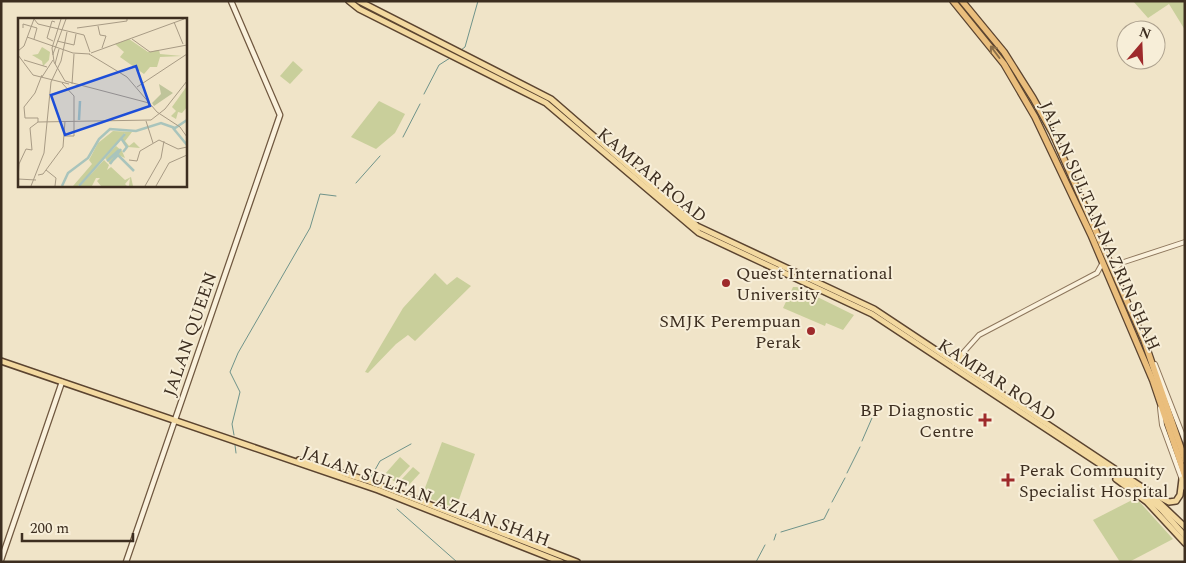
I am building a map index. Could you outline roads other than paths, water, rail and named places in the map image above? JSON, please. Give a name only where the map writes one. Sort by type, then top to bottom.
[{"type":"highway","name":"JALAN SULTAN NAZRIN SHAH","points":[[953,1],[1004,64],[1025,98],[1087,227],[1170,425]]},
{"type":"highway","name":"JALAN SULTAN NAZRIN SHAH","points":[[962,1],[999,45],[1052,132],[1149,352],[1170,425]]},
{"type":"highway","points":[[1170,425],[1185,460]]},
{"type":"highway","points":[[1170,425],[1183,477]]},
{"type":"main road","name":"JALAN QUEEN","points":[[126,562],[280,115],[231,1]]},
{"type":"main road","name":"KAMPAR ROAD","points":[[349,1],[377,19],[546,103],[693,229],[872,314],[943,359],[954,362],[1145,488],[1185,527]]},
{"type":"main road","name":"KAMPAR ROAD","points":[[359,1],[551,99],[703,230],[874,309],[958,372],[1130,484],[1161,509],[1185,536]]},
{"type":"main road","points":[[778,264],[790,272],[792,277]]},
{"type":"main road","points":[[943,359],[960,354],[960,362],[964,369]]},
{"type":"main road","name":"JALAN SULTAN AZLAN SHAH","points":[[1,361],[378,490],[561,562]]},
{"type":"main road","points":[[954,362],[958,372]]},
{"type":"main road","points":[[1,560],[62,382]]},
{"type":"main road","name":"JALAN SULTAN AZLAN SHAH","points":[[281,457],[346,472],[577,562]]},
{"type":"main road","points":[[316,469],[341,474],[346,472],[350,476],[378,490]]},
{"type":"main road","points":[[1108,471],[1152,508],[1185,543]]},
{"type":"main road","points":[[1145,488],[1163,500],[1174,502],[1180,495],[1183,477]]},
{"type":"street","points":[[1114,270],[1121,263],[1185,242]]},
{"type":"street","points":[[1110,260],[1121,263]]},
{"type":"street","points":[[954,362],[979,335],[1097,273],[1102,264]]},
{"type":"street","points":[[1097,273],[1108,277]]},
{"type":"street","points":[[1149,352],[1185,441]]},
{"type":"street","points":[[1159,401],[1162,425],[1183,477],[1185,488]]},
{"type":"waterway","points":[[461,50],[465,47],[478,1]]},
{"type":"waterway","points":[[424,94],[439,65],[450,58]]},
{"type":"waterway","points":[[403,137],[420,104]]},
{"type":"waterway","points":[[356,183],[380,156]]},
{"type":"waterway","points":[[234,435],[232,424],[240,392],[230,372],[238,353],[310,228],[320,194],[336,196]]},
{"type":"waterway","points":[[862,441],[872,418]]},
{"type":"waterway","points":[[371,477],[380,461],[411,444]]},
{"type":"waterway","points":[[235,445],[236,453]]},
{"type":"waterway","points":[[847,473],[860,447]]},
{"type":"waterway","points":[[832,502],[845,478]]},
{"type":"waterway","points":[[397,509],[457,562]]},
{"type":"waterway","points":[[781,532],[824,519],[829,509]]},
{"type":"waterway","points":[[774,540],[776,534]]},
{"type":"waterway","points":[[756,562],[765,545]]},
{"type":"place","name":"Quest International University","points":[[726,283]]},
{"type":"place","name":"SMJK Perempuan Perak","points":[[811,331]]},
{"type":"place","name":"BP Diagnostic Centre","points":[[985,420]]},
{"type":"place","name":"Perak Community Specialist Hospital","points":[[1008,480]]}]
